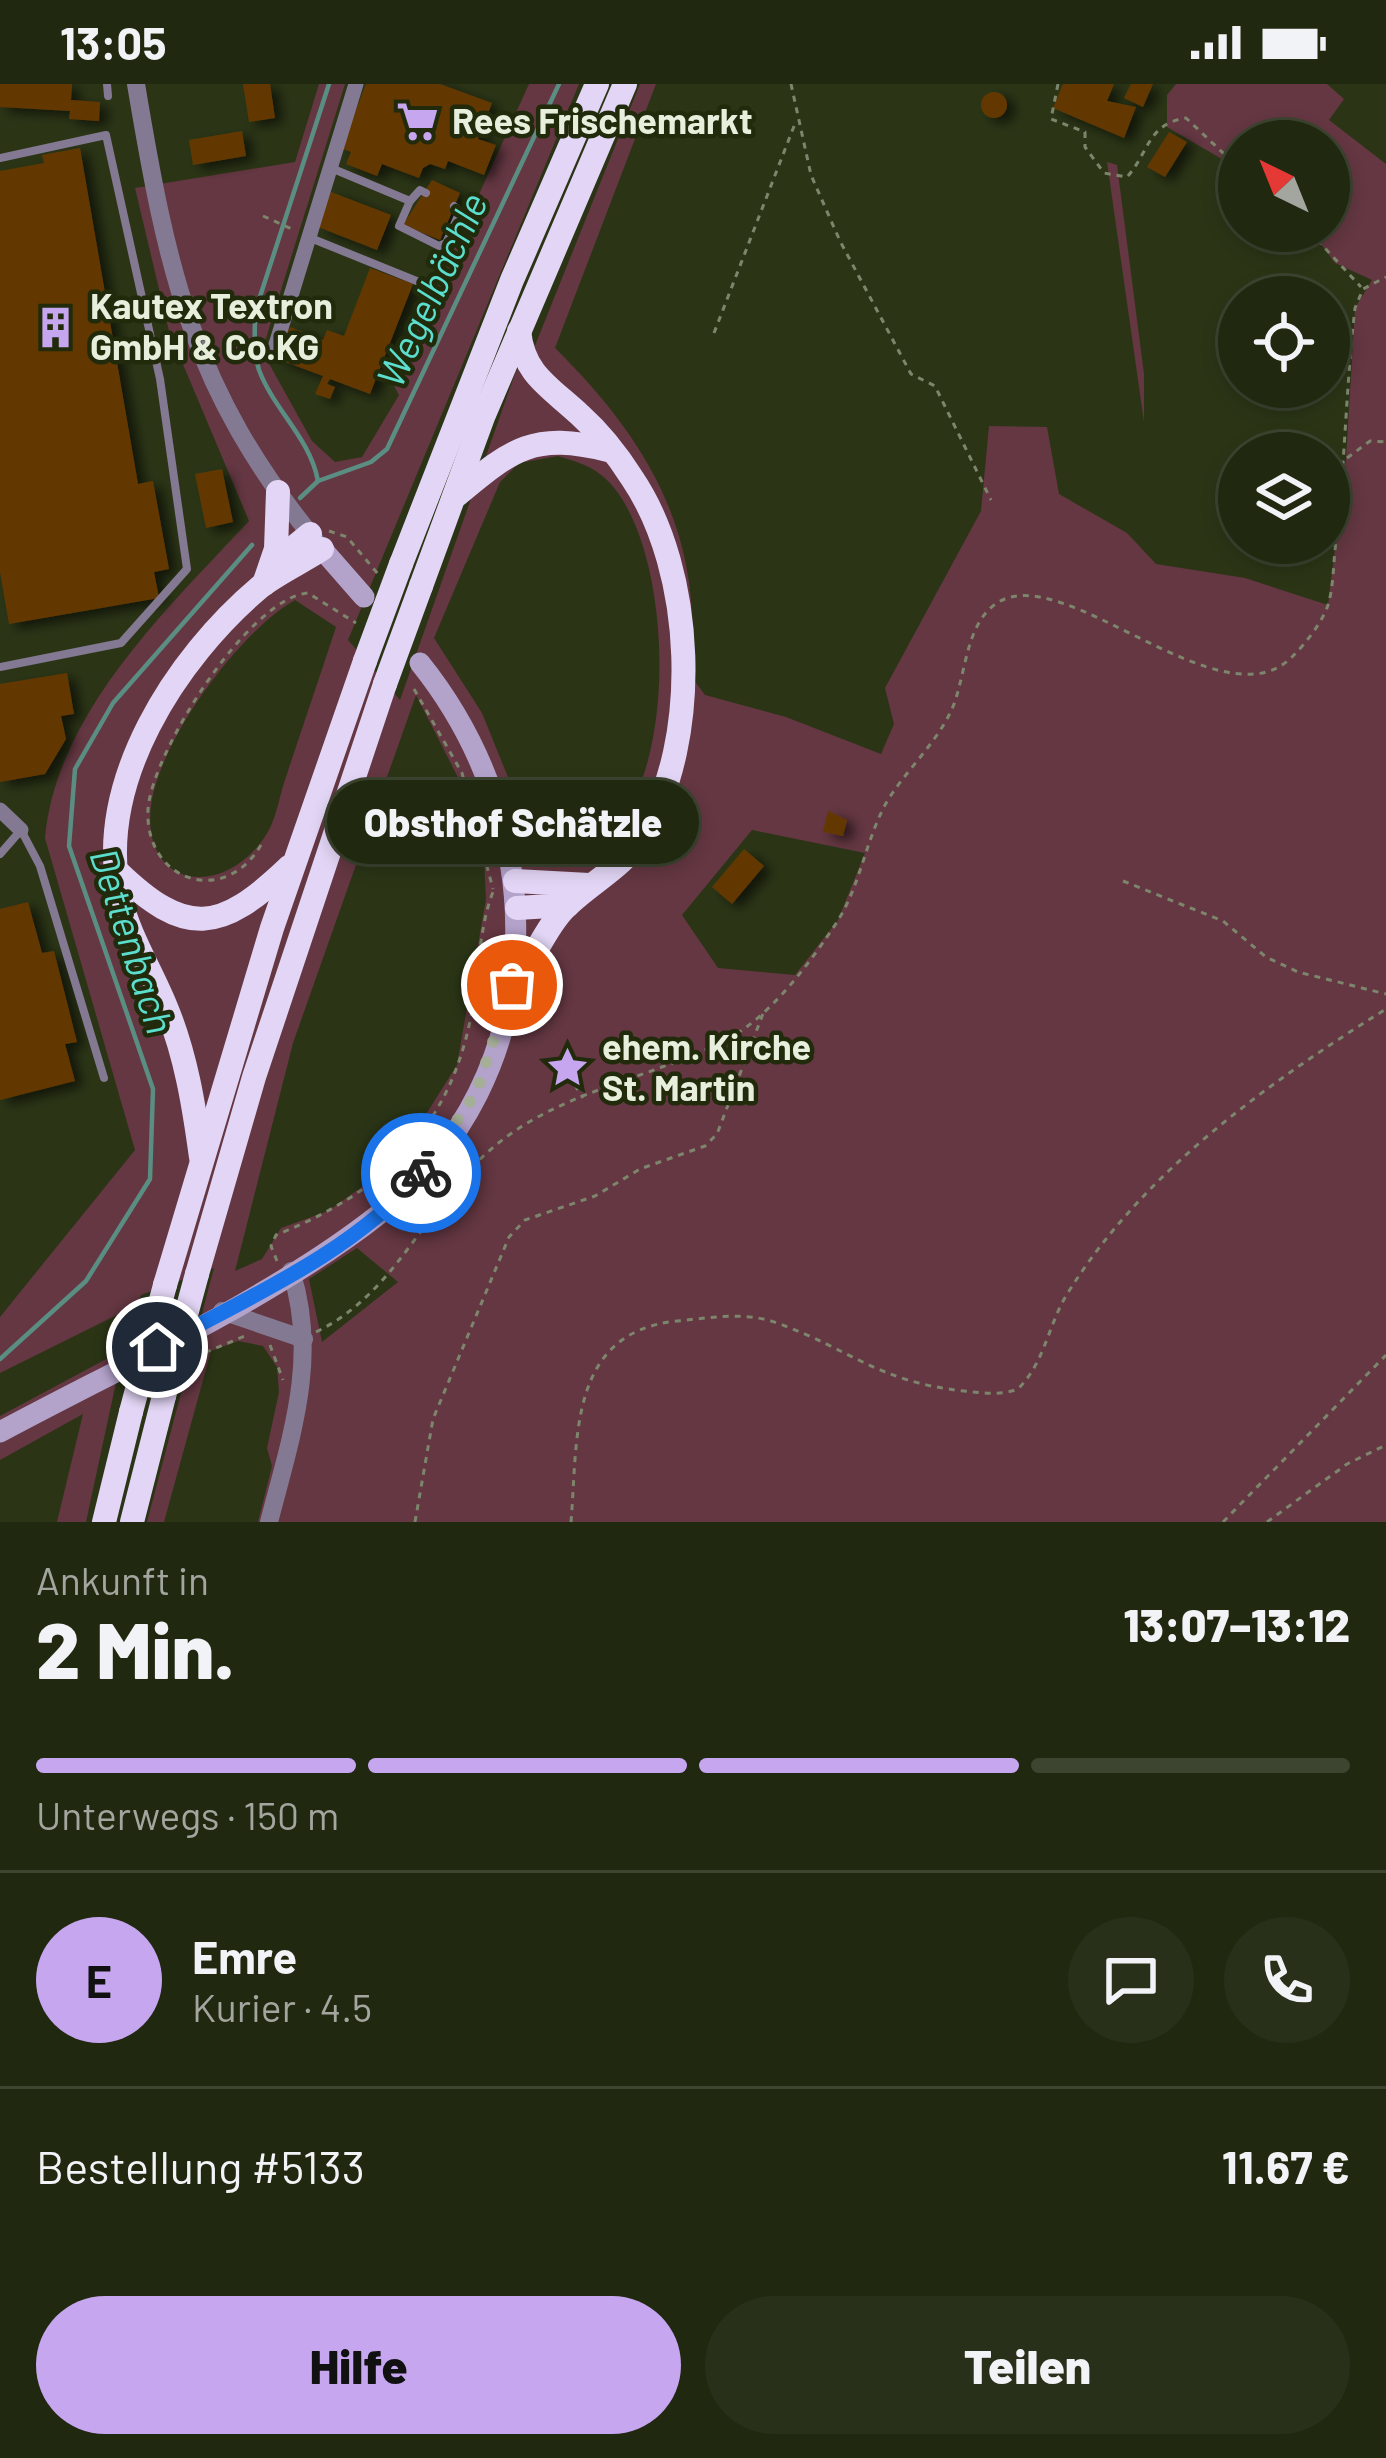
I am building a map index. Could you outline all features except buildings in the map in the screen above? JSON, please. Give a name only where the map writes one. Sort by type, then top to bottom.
[{"type":"highway","points":[[104,1522],[201,1157],[366,648],[512,280],[597,84]]},
{"type":"highway","points":[[132,1522],[197,1274],[303,922],[405,676],[421,586],[518,331],[625,84]]},
{"type":"highway","points":[[512,985],[568,905],[623,861],[651,818],[676,743],[681,673],[666,550],[638,488],[579,414],[529,372],[518,331]]},
{"type":"highway","points":[[455,496],[504,457],[536,442],[570,441],[608,450]]},
{"type":"highway","points":[[268,574],[278,492]]},
{"type":"highway","points":[[201,1157],[181,1046],[128,924],[116,870],[121,800],[145,735],[196,659],[268,574],[316,541]]},
{"type":"highway","points":[[116,870],[168,914],[209,920],[252,903],[295,861]]},
{"type":"highway","points":[[505,886],[589,885]]},
{"type":"highway","points":[[518,908],[568,905]]},
{"type":"main road","points":[[316,541],[364,597]]},
{"type":"main road","points":[[0,1432],[222,1311],[378,1215],[436,1154],[487,1070],[512,985],[518,908],[505,886],[506,827],[482,758],[405,676]]},
{"type":"street","points":[[136,84],[175,287],[208,371],[278,492],[316,541]]},
{"type":"street","points":[[274,350],[305,257],[299,233],[329,168],[356,84]]},
{"type":"street","points":[[0,810],[21,830]]},
{"type":"street","points":[[268,1522],[297,1416],[304,1332],[284,1275]]},
{"type":"street","points":[[222,1311],[304,1332]]},
{"type":"lane","points":[[107,84],[108,96]]},
{"type":"lane","points":[[0,158],[106,135],[160,379],[188,569],[121,644],[0,667]]},
{"type":"lane","points":[[329,168],[410,201]]},
{"type":"lane","points":[[426,194],[420,190],[410,201],[399,226],[439,246],[446,243],[460,212],[454,206]]},
{"type":"lane","points":[[299,233],[430,286]]},
{"type":"lane","points":[[0,854],[21,830],[40,866],[104,1078]]},
{"type":"path","points":[[791,84],[811,176],[840,241],[910,374],[935,386],[991,500]]},
{"type":"path","points":[[1058,84],[1051,119],[1085,132],[1085,147],[1104,173],[1126,177],[1138,165],[1147,138],[1170,121],[1186,118],[1218,148]]},
{"type":"path","points":[[715,332],[797,118]]},
{"type":"path","points":[[263,216],[299,233]]},
{"type":"path","points":[[1329,252],[1363,289]]},
{"type":"path","points":[[1347,432],[1355,308],[1363,289],[1386,277]]},
{"type":"path","points":[[1350,456],[1370,441],[1386,442]]},
{"type":"path","points":[[316,541],[335,531],[347,537],[366,566]]},
{"type":"path","points":[[304,1332],[360,1308],[456,1186],[496,1144],[583,1098],[728,1039],[764,1010],[838,920],[889,799],[951,713],[974,636],[988,609],[1002,598],[1030,597],[1067,607],[1216,673],[1259,676],[1289,661],[1328,605],[1333,564]]},
{"type":"path","points":[[261,845],[251,862],[217,881],[178,877],[162,862],[151,840],[148,807],[159,768],[188,712],[221,664],[267,614],[294,594],[324,599],[346,612],[366,648]]},
{"type":"path","points":[[405,676],[462,773],[487,857]]},
{"type":"path","points":[[1123,881],[1223,922],[1266,957],[1298,972],[1386,994]]},
{"type":"path","points":[[284,1275],[271,1246],[275,1235],[326,1217],[370,1186],[408,1148],[448,1089],[466,1045],[505,886]]},
{"type":"path","points":[[571,1522],[585,1390],[599,1359],[617,1340],[658,1323],[741,1315],[776,1322],[881,1375],[926,1387],[1006,1394],[1031,1376],[1068,1292],[1150,1194],[1229,1115],[1386,1009]]},
{"type":"path","points":[[415,1522],[433,1419],[509,1237],[525,1220],[595,1196],[640,1169],[705,1146],[717,1134],[764,1010]]},
{"type":"path","points":[[554,1080],[572,1079],[583,1098]]},
{"type":"path","points":[[1223,1522],[1386,1355]]},
{"type":"path","points":[[1267,1522],[1347,1464],[1386,1445]]},
{"type":"shaded area","points":[[319,84],[345,84],[262,351],[312,441],[335,462],[362,457],[399,395],[393,384],[529,84],[579,84],[348,640],[400,700],[516,371],[534,348],[640,84],[656,84],[555,348],[618,419],[663,494],[679,535],[688,578],[690,675],[705,695],[786,717],[881,754],[894,724],[885,688],[981,511],[989,426],[1047,427],[1059,494],[1127,533],[1156,564],[1245,578],[1328,605],[1333,564],[1350,564],[1348,432],[1355,308],[1372,280],[1335,263],[1327,252],[1350,252],[1350,136],[1386,164],[1386,1522],[258,1522],[272,1466],[267,1448],[279,1392],[277,1367],[263,1346],[238,1341],[211,1351],[164,1522],[147,1522],[214,1268],[141,1295],[137,1305],[0,1373],[0,1317],[135,1150],[45,838],[54,792],[70,748],[121,665],[249,521],[169,331],[135,188],[295,162]],"holes":[[[558,456],[607,480],[630,514],[647,562],[657,618],[659,678],[653,737],[638,789],[615,831],[565,862],[539,854],[482,713],[434,638],[500,482],[519,463]],[[295,600],[336,627],[269,830],[249,856],[229,870],[189,876],[172,869],[159,855],[151,834],[151,806],[169,751],[227,662],[273,615]],[[416,695],[469,799],[484,860],[486,899],[457,1065],[406,1146],[373,1179],[328,1211],[281,1228],[262,1259],[235,1271],[293,1043]],[[752,830],[865,853],[838,920],[795,975],[718,968],[682,915]],[[357,1248],[398,1282],[322,1342],[309,1279]]]},
{"type":"shaded area","points":[[1176,84],[1327,84],[1344,99],[1329,120],[1218,120],[1218,157],[1167,127],[1167,95]]},
{"type":"shaded area","points":[[1107,162],[1117,165],[1144,374],[1144,422]]},
{"type":"shaded area","points":[[123,1350],[86,1522],[57,1522],[83,1414],[0,1460],[0,1416]]},
{"type":"waterway","points":[[318,481],[308,451],[259,370],[255,312],[329,84]]},
{"type":"waterway","name":"Wegelbächle","points":[[318,481],[371,462],[387,449],[559,84]]},
{"type":"waterway","name":"Dettenbach","points":[[300,498],[318,481]]},
{"type":"waterway","name":"Dettenbach","points":[[0,1359],[86,1281],[150,1179],[153,1089],[69,846],[75,769],[113,703],[252,545]]},
{"type":"way so far","points":[[421,1173],[476,1093],[512,985]]},
{"type":"place","name":"Rees Frischemarkt","points":[[418,121]]},
{"type":"place","name":"Kautex Textron GmbH & Co.KG","points":[[56,327]]},
{"type":"place","name":"Obsthof Schätzle","points":[[512,985]]},
{"type":"place","name":"ehem. Kirche St. Martin","points":[[568,1068]]},
{"type":"route","points":[[157,1347],[344,1239],[378,1215],[421,1173]]}]
